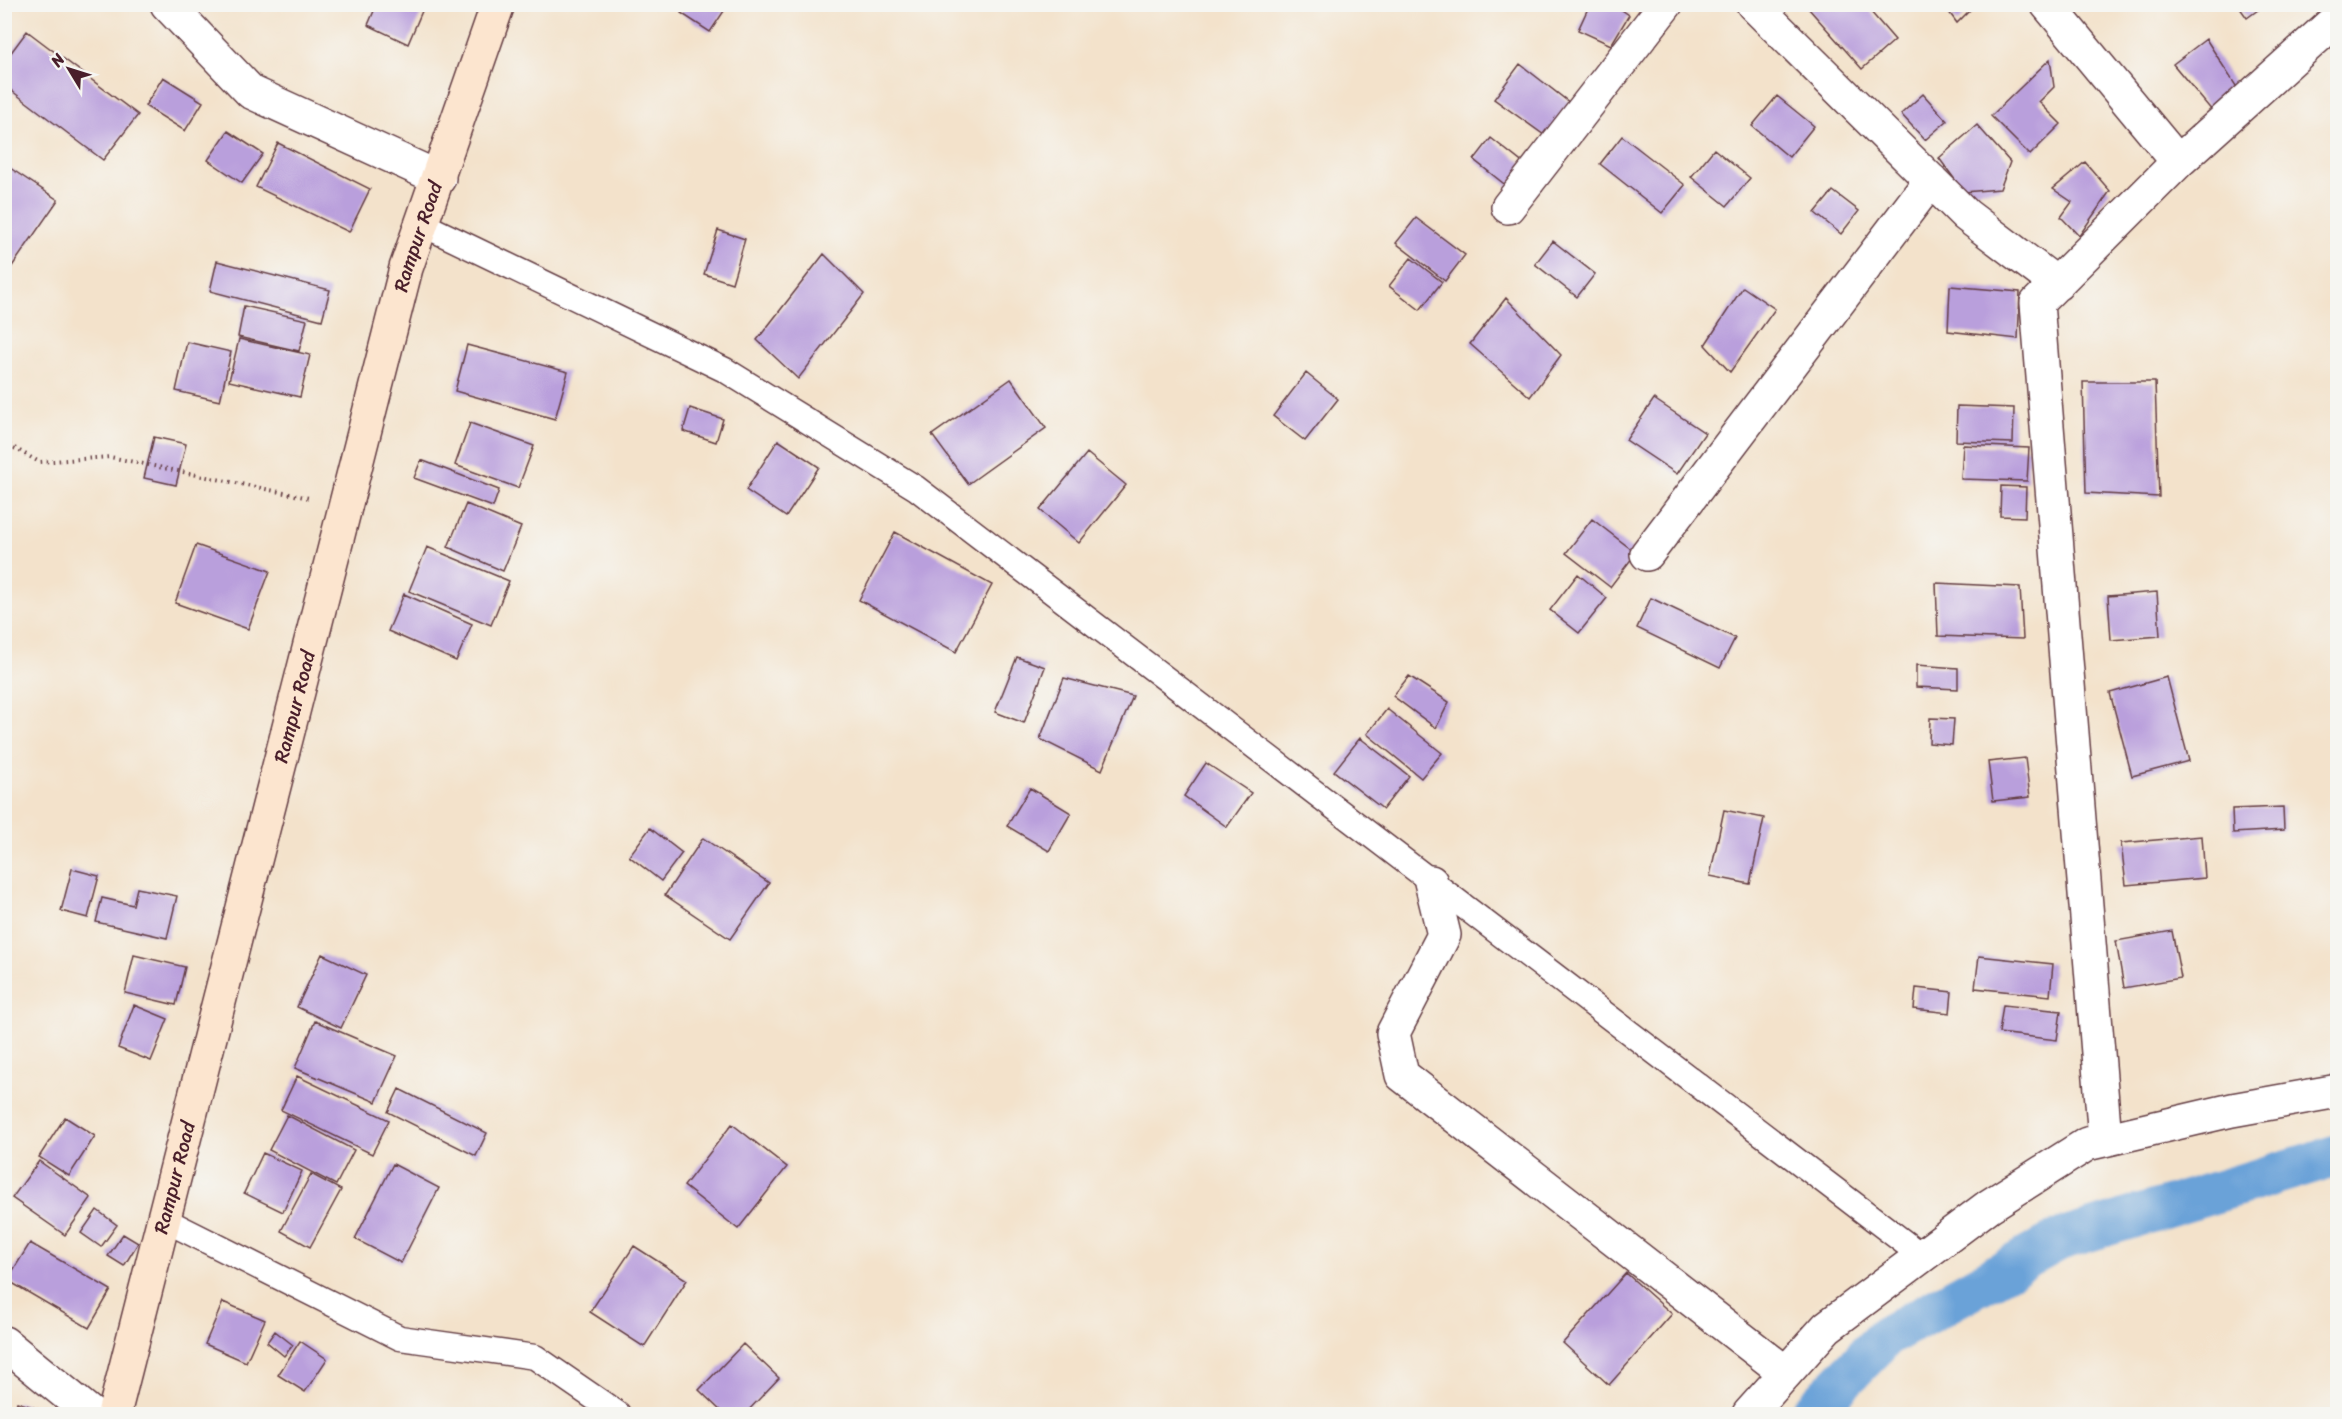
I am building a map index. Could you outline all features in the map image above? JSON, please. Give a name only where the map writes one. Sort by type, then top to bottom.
[{"type":"main road","name":"Rampur Road","points":[[114,1414],[406,268],[498,4]]},
{"type":"street","points":[[167,4],[251,92],[439,178]]},
{"type":"street","points":[[1508,207],[1666,4]]},
{"type":"street","points":[[1753,4],[1966,215],[2057,284]]},
{"type":"street","points":[[2047,4],[2178,162]]},
{"type":"street","points":[[2104,1139],[2037,303],[2178,162],[2337,18]]},
{"type":"street","points":[[1647,554],[1931,180]]},
{"type":"street","points":[[1431,882],[1444,935],[1393,1033],[1402,1076],[1786,1373]]},
{"type":"street","points":[[1749,1414],[1827,1327],[1989,1206],[2087,1144],[2232,1110],[2337,1091]]},
{"type":"street","points":[[4,1343],[92,1414]]},
{"type":"lane","points":[[422,224],[725,370],[915,488],[1922,1256]]},
{"type":"lane","points":[[163,1219],[400,1338],[535,1358],[618,1414]]},
{"type":"path","points":[[4,442],[39,462],[110,457],[319,500]]},
{"type":"building","points":[[377,4],[425,4],[408,44],[368,25]]},
{"type":"building","points":[[1590,4],[1613,4],[1629,15],[1611,45],[1578,30]]},
{"type":"building","points":[[1815,4],[1864,4],[1895,40],[1862,69],[1809,9]]},
{"type":"building","points":[[1943,4],[1976,4],[1957,23]]},
{"type":"building","points":[[2237,4],[2266,4],[2247,18]]},
{"type":"building","points":[[686,5],[728,5],[710,32],[681,13]]},
{"type":"building","points":[[27,31],[138,115],[103,160],[4,85],[4,62]]},
{"type":"building","points":[[2206,39],[2238,89],[2213,112],[2173,64]]},
{"type":"building","points":[[2050,59],[2054,87],[2039,102],[2061,124],[2030,155],[1991,116]]},
{"type":"building","points":[[1520,64],[1575,107],[1551,140],[1494,99]]},
{"type":"building","points":[[163,77],[203,102],[185,131],[145,106]]},
{"type":"building","points":[[1923,94],[1947,121],[1925,140],[1901,114]]},
{"type":"building","points":[[1777,96],[1814,126],[1789,157],[1752,126]]},
{"type":"building","points":[[1977,125],[2010,162],[2000,189],[1964,192],[1939,158]]},
{"type":"building","points":[[228,131],[263,154],[242,183],[208,160]]},
{"type":"building","points":[[1622,136],[1685,185],[1662,213],[1600,164]]},
{"type":"building","points":[[1491,138],[1525,165],[1508,187],[1474,160]]},
{"type":"building","points":[[278,143],[370,189],[349,232],[256,187]]},
{"type":"building","points":[[1714,149],[1750,178],[1727,206],[1691,177]]},
{"type":"building","points":[[2085,162],[2110,191],[2079,236],[2061,217],[2072,202],[2053,189]]},
{"type":"building","points":[[4,164],[58,200],[6,275],[4,274]]},
{"type":"building","points":[[1833,191],[1859,211],[1841,234],[1815,213]]},
{"type":"building","points":[[1416,218],[1465,255],[1445,281],[1396,243]]},
{"type":"building","points":[[718,230],[745,239],[732,283],[704,274]]},
{"type":"building","points":[[1553,241],[1595,274],[1577,297],[1535,264]]},
{"type":"building","points":[[824,254],[864,294],[798,379],[757,340]]},
{"type":"building","points":[[1411,258],[1442,282],[1420,310],[1389,286]]},
{"type":"building","points":[[217,261],[330,290],[322,320],[210,291]]},
{"type":"building","points":[[1950,286],[2020,292],[2018,339],[1948,331]]},
{"type":"building","points":[[1743,287],[1775,309],[1730,372],[1705,345]]},
{"type":"building","points":[[1506,298],[1561,355],[1530,397],[1470,344]]},
{"type":"building","points":[[244,306],[307,320],[299,351],[238,337]]},
{"type":"building","points":[[239,339],[310,355],[300,397],[229,381]]},
{"type":"building","points":[[187,342],[231,352],[220,401],[176,391]]},
{"type":"building","points":[[467,345],[568,372],[555,419],[455,391]]},
{"type":"building","points":[[1306,373],[1338,399],[1305,441],[1273,416]]},
{"type":"building","points":[[1011,379],[1046,428],[968,484],[932,435]]},
{"type":"building","points":[[2083,382],[2155,382],[2159,497],[2086,493]]},
{"type":"building","points":[[1654,399],[1705,433],[1677,474],[1626,440]]},
{"type":"building","points":[[1957,406],[2014,408],[2013,443],[1956,441]]},
{"type":"building","points":[[690,408],[723,419],[716,442],[683,431]]},
{"type":"building","points":[[470,423],[534,446],[518,488],[455,465]]},
{"type":"building","points":[[154,437],[186,444],[176,485],[144,478]]},
{"type":"building","points":[[778,440],[819,467],[786,517],[746,490]]},
{"type":"building","points":[[1963,445],[2029,448],[2027,481],[1961,479]]},
{"type":"building","points":[[1087,453],[1126,485],[1079,543],[1040,510]]},
{"type":"building","points":[[421,460],[499,490],[493,507],[414,478]]},
{"type":"building","points":[[2001,486],[2026,487],[2025,517],[2000,516]]},
{"type":"building","points":[[466,504],[521,527],[503,571],[448,547]]},
{"type":"building","points":[[1592,519],[1636,553],[1610,587],[1566,553]]},
{"type":"building","points":[[895,532],[992,585],[956,652],[859,600]]},
{"type":"building","points":[[196,545],[270,571],[248,629],[175,603]]},
{"type":"building","points":[[427,547],[509,581],[491,625],[409,591]]},
{"type":"building","points":[[1578,574],[1607,598],[1579,633],[1550,610]]},
{"type":"building","points":[[1936,583],[2020,587],[2023,639],[1938,636]]},
{"type":"building","points":[[2157,592],[2160,636],[2111,640],[2108,596]]},
{"type":"building","points":[[404,594],[472,624],[456,661],[388,631]]},
{"type":"building","points":[[1651,598],[1735,638],[1720,668],[1637,628]]},
{"type":"building","points":[[1017,657],[1045,667],[1024,723],[995,712]]},
{"type":"building","points":[[1916,665],[1958,668],[1958,689],[1916,687]]},
{"type":"building","points":[[1409,676],[1449,702],[1436,728],[1393,696]]},
{"type":"building","points":[[2167,677],[2189,761],[2132,776],[2110,693]]},
{"type":"building","points":[[1064,678],[1133,696],[1102,770],[1040,739]]},
{"type":"building","points":[[1387,709],[1442,753],[1421,778],[1367,734]]},
{"type":"building","points":[[1930,718],[1954,719],[1952,745],[1929,743]]},
{"type":"building","points":[[1360,738],[1409,776],[1383,809],[1334,771]]},
{"type":"building","points":[[2025,758],[2030,797],[1993,801],[1988,762]]},
{"type":"building","points":[[1206,763],[1251,793],[1227,827],[1184,796]]},
{"type":"building","points":[[1030,788],[1071,813],[1049,851],[1007,826]]},
{"type":"building","points":[[2283,807],[2284,830],[2233,833],[2232,809]]},
{"type":"building","points":[[1724,810],[1764,818],[1750,884],[1710,876]]},
{"type":"building","points":[[650,828],[682,853],[661,881],[629,856]]},
{"type":"building","points":[[2202,836],[2205,878],[2126,885],[2121,843]]},
{"type":"building","points":[[703,838],[769,883],[730,939],[665,895]]},
{"type":"building","points":[[72,869],[99,876],[88,918],[61,911]]},
{"type":"building","points":[[137,888],[177,896],[167,938],[96,922],[102,898],[133,905]]},
{"type":"building","points":[[2172,931],[2181,978],[2124,988],[2116,941]]},
{"type":"building","points":[[322,954],[366,975],[341,1028],[297,1007]]},
{"type":"building","points":[[134,955],[185,967],[176,1005],[125,993]]},
{"type":"building","points":[[1979,956],[2053,964],[2050,996],[1975,988]]},
{"type":"building","points":[[1916,988],[1952,992],[1950,1013],[1914,1009]]},
{"type":"building","points":[[134,1005],[168,1019],[151,1061],[118,1048]]},
{"type":"building","points":[[2003,1005],[2061,1011],[2057,1040],[1999,1033]]},
{"type":"building","points":[[315,1021],[397,1056],[376,1102],[295,1068]]},
{"type":"building","points":[[297,1076],[389,1120],[372,1154],[281,1110]]},
{"type":"building","points":[[399,1089],[487,1133],[476,1156],[388,1112]]},
{"type":"building","points":[[287,1115],[354,1150],[336,1185],[269,1150]]},
{"type":"building","points":[[65,1117],[95,1136],[69,1176],[39,1157]]},
{"type":"building","points":[[732,1124],[787,1167],[738,1229],[684,1186]]},
{"type":"building","points":[[263,1153],[302,1171],[283,1212],[244,1193]]},
{"type":"building","points":[[39,1161],[91,1198],[65,1235],[12,1198]]},
{"type":"building","points":[[393,1164],[439,1188],[401,1263],[355,1239]]},
{"type":"building","points":[[311,1174],[341,1190],[310,1247],[281,1231]]},
{"type":"building","points":[[97,1210],[117,1225],[101,1247],[81,1233]]},
{"type":"building","points":[[123,1234],[138,1243],[124,1266],[108,1256]]},
{"type":"building","points":[[30,1243],[111,1290],[89,1328],[7,1280]]},
{"type":"building","points":[[634,1246],[687,1280],[644,1347],[590,1312]]},
{"type":"building","points":[[1626,1273],[1672,1314],[1609,1385],[1563,1343]]},
{"type":"building","points":[[223,1302],[265,1320],[246,1362],[205,1344]]},
{"type":"building","points":[[275,1331],[293,1345],[284,1356],[267,1342]]},
{"type":"building","points":[[300,1341],[327,1359],[305,1392],[278,1375]]},
{"type":"building","points":[[743,1344],[779,1378],[745,1414],[724,1414],[699,1390]]},
{"type":"building","points":[[17,1402],[54,1414],[13,1414]]},
{"type":"waterway","points":[[1810,1414],[1885,1337],[2059,1240],[2338,1155]]}]
